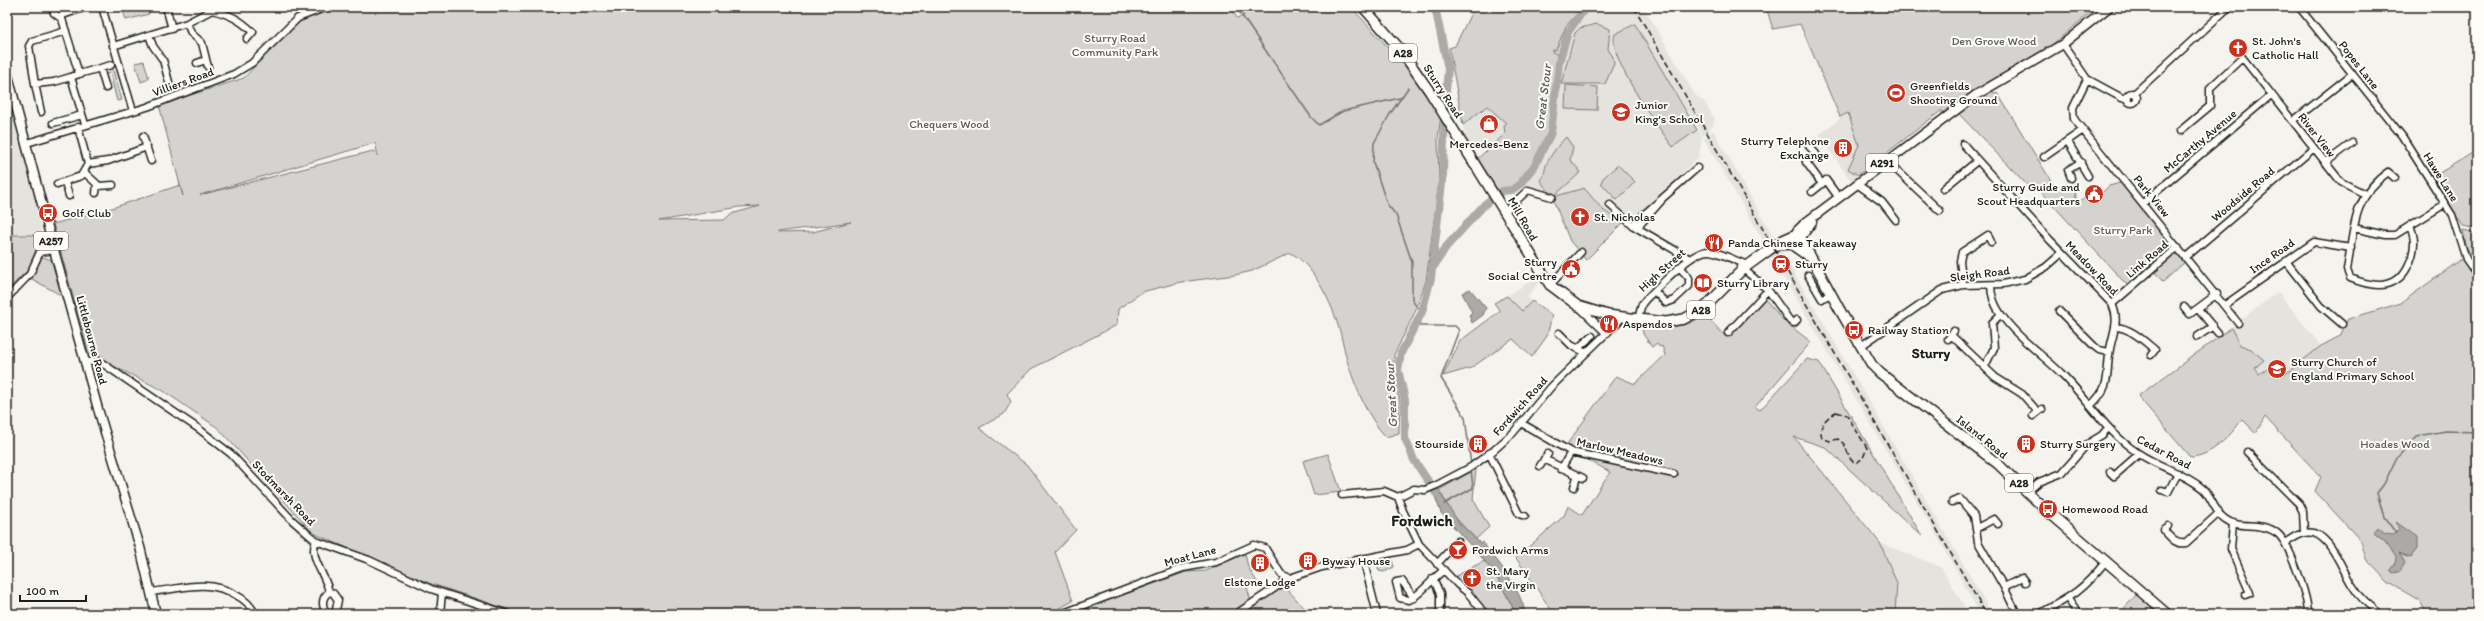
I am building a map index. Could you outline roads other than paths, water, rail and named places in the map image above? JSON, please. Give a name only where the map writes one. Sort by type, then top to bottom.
[{"type":"highway","name":"Sturry Road","points":[[1363,7],[1400,49],[1457,134]]},
{"type":"highway","name":"Mill Road","points":[[1457,134],[1504,208],[1550,285],[1578,306]]},
{"type":"highway","name":"A28","points":[[1578,306],[1620,317],[1674,321],[1694,314],[1714,298],[1746,267],[1790,236],[1795,241]]},
{"type":"highway","name":"Island Road","points":[[1795,241],[1809,257],[1872,365],[1887,380],[1971,441],[2167,614]]},
{"type":"main road","name":"A291","points":[[1795,241],[1805,223],[1814,218],[1858,184],[1886,160],[1990,85],[2063,44],[2109,7]]},
{"type":"main road","name":"Littlebourne Road","points":[[7,72],[27,143],[49,232],[156,614]]},
{"type":"street","points":[[52,7],[54,13],[60,16],[79,74]]},
{"type":"street","points":[[60,16],[86,7]]},
{"type":"street","points":[[102,7],[133,111]]},
{"type":"street","points":[[166,7],[172,29]]},
{"type":"street","name":"Villiers Road","points":[[27,143],[85,124],[133,111],[234,74],[252,62],[298,18],[327,7]]},
{"type":"street","points":[[2063,44],[2088,79],[2122,98],[2128,98],[2130,93],[2135,93],[2229,7]]},
{"type":"street","name":"Popes Lane","points":[[2299,7],[2402,136]]},
{"type":"street","points":[[113,46],[172,29],[212,10],[226,16],[237,17],[253,32],[246,39]]},
{"type":"street","points":[[187,23],[191,33],[202,44],[208,67]]},
{"type":"street","points":[[41,112],[35,84],[30,42],[66,31]]},
{"type":"street","points":[[149,35],[153,46],[161,56],[168,79],[160,79]]},
{"type":"street","name":"River View","points":[[2238,52],[2325,163],[2346,186],[2365,194]]},
{"type":"street","points":[[2180,131],[2191,124],[2210,106],[2210,88],[2242,58]]},
{"type":"street","points":[[197,63],[206,60]]},
{"type":"street","points":[[35,84],[52,82],[111,64]]},
{"type":"street","points":[[100,68],[106,88]]},
{"type":"street","points":[[2293,121],[2352,74]]},
{"type":"street","points":[[71,77],[85,124]]},
{"type":"street","name":"Park View","points":[[2088,79],[2072,114],[2083,130],[2217,294],[2238,323]]},
{"type":"street","name":"McCarthy Avenue","points":[[2143,203],[2271,95]]},
{"type":"street","points":[[53,123],[82,115]]},
{"type":"street","points":[[57,184],[78,178],[84,172],[88,164],[78,127]]},
{"type":"street","points":[[2044,157],[2068,142],[2083,130]]},
{"type":"street","points":[[143,136],[151,161]]},
{"type":"street","name":"Hawe Lane","points":[[2402,136],[2455,221],[2466,259],[2477,275]]},
{"type":"street","points":[[2068,142],[2088,176]]},
{"type":"street","points":[[2325,163],[2352,143]]},
{"type":"street","name":"Meadow Road","points":[[1963,144],[2010,196],[2018,200],[2062,253],[2112,304],[2116,311],[2116,328],[2109,352],[2107,382],[2104,390],[2090,406]]},
{"type":"street","points":[[1809,146],[1816,154],[1806,162],[1827,180],[1839,198]]},
{"type":"street","points":[[88,164],[108,161],[147,147]]},
{"type":"street","name":"Woodside Road","points":[[2186,256],[2314,148]]},
{"type":"street","points":[[1886,160],[1940,211]]},
{"type":"street","points":[[1943,189],[1977,161]]},
{"type":"street","points":[[2071,178],[2068,170],[2081,162]]},
{"type":"street","points":[[1634,226],[1664,196],[1697,168]]},
{"type":"street","points":[[84,172],[98,186]]},
{"type":"street","points":[[2395,178],[2388,172],[2365,194],[2357,210],[2347,270],[2350,278],[2374,285],[2393,282],[2406,272],[2414,248],[2414,239],[2410,226]]},
{"type":"street","points":[[1957,177],[1961,184]]},
{"type":"street","points":[[1812,192],[1827,180]]},
{"type":"street","points":[[65,182],[69,196]]},
{"type":"street","points":[[98,186],[113,184]]},
{"type":"street","points":[[1858,184],[1882,202],[1896,220]]},
{"type":"street","points":[[96,193],[98,186]]},
{"type":"street","points":[[1504,208],[1528,190],[1552,197]]},
{"type":"street","points":[[2354,228],[2390,236],[2410,226],[2445,204]]},
{"type":"street","points":[[1610,205],[1634,226],[1690,259]]},
{"type":"street","points":[[7,298],[30,274],[49,232]]},
{"type":"street","points":[[1963,285],[1960,261],[1962,252],[1988,235],[1991,242]]},
{"type":"street","name":"Ince Road","points":[[2225,305],[2249,282],[2286,261],[2306,246],[2318,241],[2351,248]]},
{"type":"street","name":"Link Road","points":[[2112,304],[2178,247]]},
{"type":"street","points":[[40,252],[54,250]]},
{"type":"street","name":"High Street","points":[[1638,319],[1642,304],[1654,292],[1690,259],[1697,254],[1710,251],[1746,267],[1769,293],[1790,321],[1794,323],[1797,320]]},
{"type":"street","points":[[1550,285],[1581,252]]},
{"type":"street","name":"Sleigh Road","points":[[1861,346],[1931,296],[1942,290],[1963,285],[1990,285],[2025,279],[2046,267],[2062,253]]},
{"type":"street","points":[[2286,261],[2321,306],[2342,324]]},
{"type":"street","points":[[1654,292],[1666,303],[1674,300],[1689,286],[1690,281],[1680,268]]},
{"type":"street","points":[[1808,275],[1822,299],[1830,294]]},
{"type":"street","name":"Cedar Road","points":[[1990,285],[1994,302],[2001,314],[2019,336],[2063,374],[2108,428],[2139,454],[2191,479],[2204,489],[2219,513],[2233,523]]},
{"type":"street","points":[[1728,333],[1753,303],[1769,293]]},
{"type":"street","points":[[2184,307],[2190,314],[2217,294]]},
{"type":"street","points":[[1578,306],[1607,334]]},
{"type":"street","points":[[2198,309],[2218,333]]},
{"type":"street","points":[[2059,311],[2094,346],[2099,350],[2109,352]]},
{"type":"street","points":[[1985,366],[1994,348],[1988,327],[1993,320],[2001,314]]},
{"type":"street","name":"Fordwich Road","points":[[1398,496],[1414,489],[1430,488],[1437,485],[1471,467],[1489,453],[1521,423],[1550,387],[1607,334],[1619,321],[1620,317]]},
{"type":"street","points":[[2197,337],[2213,326]]},
{"type":"street","points":[[2116,328],[2126,330],[2146,343],[2155,350],[2151,355]]},
{"type":"street","points":[[1559,333],[1571,345],[1586,353]]},
{"type":"street","points":[[1951,335],[1995,377],[2022,394],[2038,412]]},
{"type":"street","points":[[1578,348],[1592,336]]},
{"type":"street","name":"Stodmarsh Road","points":[[86,362],[99,361],[199,429],[231,454],[292,520],[316,541],[369,560],[405,579],[442,593],[508,614]]},
{"type":"street","name":"Marlow Meadows","points":[[1521,423],[1571,452],[1674,474]]},
{"type":"street","points":[[2027,492],[2039,482],[2062,473],[2087,444],[2102,436],[2108,428]]},
{"type":"street","points":[[1561,469],[1571,452]]},
{"type":"street","points":[[2247,452],[2299,504],[2303,512],[2304,533]]},
{"type":"street","points":[[1489,453],[1505,492],[1519,514],[1525,516]]},
{"type":"street","points":[[2110,472],[2114,476],[2139,454]]},
{"type":"street","points":[[1540,466],[1546,457],[1561,469],[1580,478],[1574,487]]},
{"type":"street","points":[[2162,490],[2168,492],[2178,473]]},
{"type":"street","points":[[1342,495],[1384,491],[1398,496],[1419,544],[1437,564],[1446,570],[1485,614]]},
{"type":"street","points":[[1952,502],[1960,499],[1974,516],[1978,542],[2004,587],[2017,614]]},
{"type":"street","points":[[2168,526],[2163,529],[2175,542],[2180,545],[2186,543],[2219,513]]},
{"type":"street","points":[[1977,528],[1994,519],[1998,524]]},
{"type":"street","points":[[2245,595],[2250,593],[2231,549],[2233,523],[2270,529],[2278,533],[2285,543],[2303,590],[2308,614]]},
{"type":"street","points":[[2285,543],[2304,533],[2314,534],[2326,541],[2352,585],[2363,600],[2380,614]]},
{"type":"street","points":[[316,541],[313,552],[326,578],[329,592]]},
{"type":"street","points":[[1437,564],[1458,541]]},
{"type":"street","points":[[1236,614],[1290,578],[1322,567],[1415,548],[1419,544]]},
{"type":"street","name":"Moat Lane","points":[[1061,614],[1162,575],[1183,568],[1216,562],[1254,545],[1266,548],[1281,574],[1290,578]]},
{"type":"street","points":[[1363,558],[1378,614]]},
{"type":"street","points":[[2039,614],[2068,599],[2079,591],[2106,561]]},
{"type":"street","points":[[1414,598],[1433,578],[1446,570]]},
{"type":"street","points":[[1433,578],[1440,594],[1440,614]]},
{"type":"street","points":[[2004,587],[2022,578],[2026,582]]},
{"type":"street","points":[[151,592],[194,585],[213,585],[240,597],[252,607],[255,614]]},
{"type":"street","points":[[326,614],[322,604],[324,596],[329,592]]},
{"type":"street","points":[[329,592],[333,593],[338,600],[335,614]]},
{"type":"street","points":[[440,614],[442,593]]},
{"type":"street","points":[[2068,599],[2078,614]]},
{"type":"waterway","points":[[1236,7],[1311,117],[1319,125],[1343,111],[1400,98]]},
{"type":"waterway","name":"Great Stour","points":[[1435,7],[1448,69],[1445,102],[1443,174],[1431,278],[1422,312],[1401,353],[1398,370],[1405,400],[1405,438],[1414,460],[1436,493]]},
{"type":"waterway","name":"Great Stour","points":[[1434,266],[1446,247],[1485,204],[1502,191],[1512,190],[1520,184],[1535,165],[1551,133],[1559,62],[1568,32],[1586,7]]},
{"type":"waterway","points":[[1408,88],[1390,114],[1374,143],[1373,162],[1387,204],[1396,215],[1412,262],[1412,299],[1416,306],[1422,310]]},
{"type":"waterway","name":"Great Stour","points":[[1416,326],[1455,326],[1459,330],[1441,378],[1465,417],[1471,465]]},
{"type":"waterway","points":[[2396,533],[2384,517],[2377,493],[2384,484],[2396,459],[2417,436],[2446,431],[2477,432]]},
{"type":"waterway","name":"Great Stour","points":[[1444,504],[1473,488],[1471,469]]},
{"type":"railway","points":[[1634,7],[1986,614]]},
{"type":"railway","points":[[1836,412],[1847,415],[1867,448],[1863,458],[1856,463],[1851,460],[1844,444],[1838,439],[1830,441],[1822,438],[1822,426],[1829,417],[1836,412]]},
{"type":"place","name":"St. John's Catholic Hall","points":[[2238,48]]},
{"type":"place","name":"Greenfields Shooting Ground","points":[[1896,93]]},
{"type":"place","name":"Junior King's School","points":[[1621,112]]},
{"type":"place","name":"Mercedes-Benz","points":[[1489,124]]},
{"type":"place","name":"Sturry Telephone Exchange","points":[[1843,148]]},
{"type":"place","name":"Sturry Guide and Scout Headquarters","points":[[2094,194]]},
{"type":"place","name":"Golf Club","points":[[48,213]]},
{"type":"place","name":"St. Nicholas","points":[[1580,217]]},
{"type":"place","name":"Panda Chinese Takeaway","points":[[1714,243]]},
{"type":"place","name":"Sturry","points":[[1781,264]]},
{"type":"place","name":"Sturry Social Centre","points":[[1571,269]]},
{"type":"place","name":"Sturry Library","points":[[1703,283]]},
{"type":"place","name":"Aspendos","points":[[1609,324]]},
{"type":"place","name":"Railway Station","points":[[1854,330]]},
{"type":"place","name":"Sturry Church of England Primary School","points":[[2277,369]]},
{"type":"place","name":"Stourside","points":[[1478,444]]},
{"type":"place","name":"Sturry Surgery","points":[[2026,444]]},
{"type":"place","name":"Homewood Road","points":[[2048,509]]},
{"type":"place","name":"Fordwich Arms","points":[[1458,550]]},
{"type":"place","name":"Byway House","points":[[1308,561]]},
{"type":"place","name":"Elstone Lodge","points":[[1260,563]]},
{"type":"place","name":"St. Mary the Virgin","points":[[1472,578]]},
{"type":"district","name":"Sturry","points":[[1931,353]]},
{"type":"district","name":"Fordwich","points":[[1422,520]]},
{"type":"park label","name":"Den Grove Wood","points":[[1994,41]]},
{"type":"park label","name":"Sturry Road Community Park","points":[[1115,45]]},
{"type":"park label","name":"Chequers Wood","points":[[949,124]]},
{"type":"park label","name":"Sturry Park","points":[[2123,230]]},
{"type":"park label","name":"Hoades Wood","points":[[2395,444]]}]
